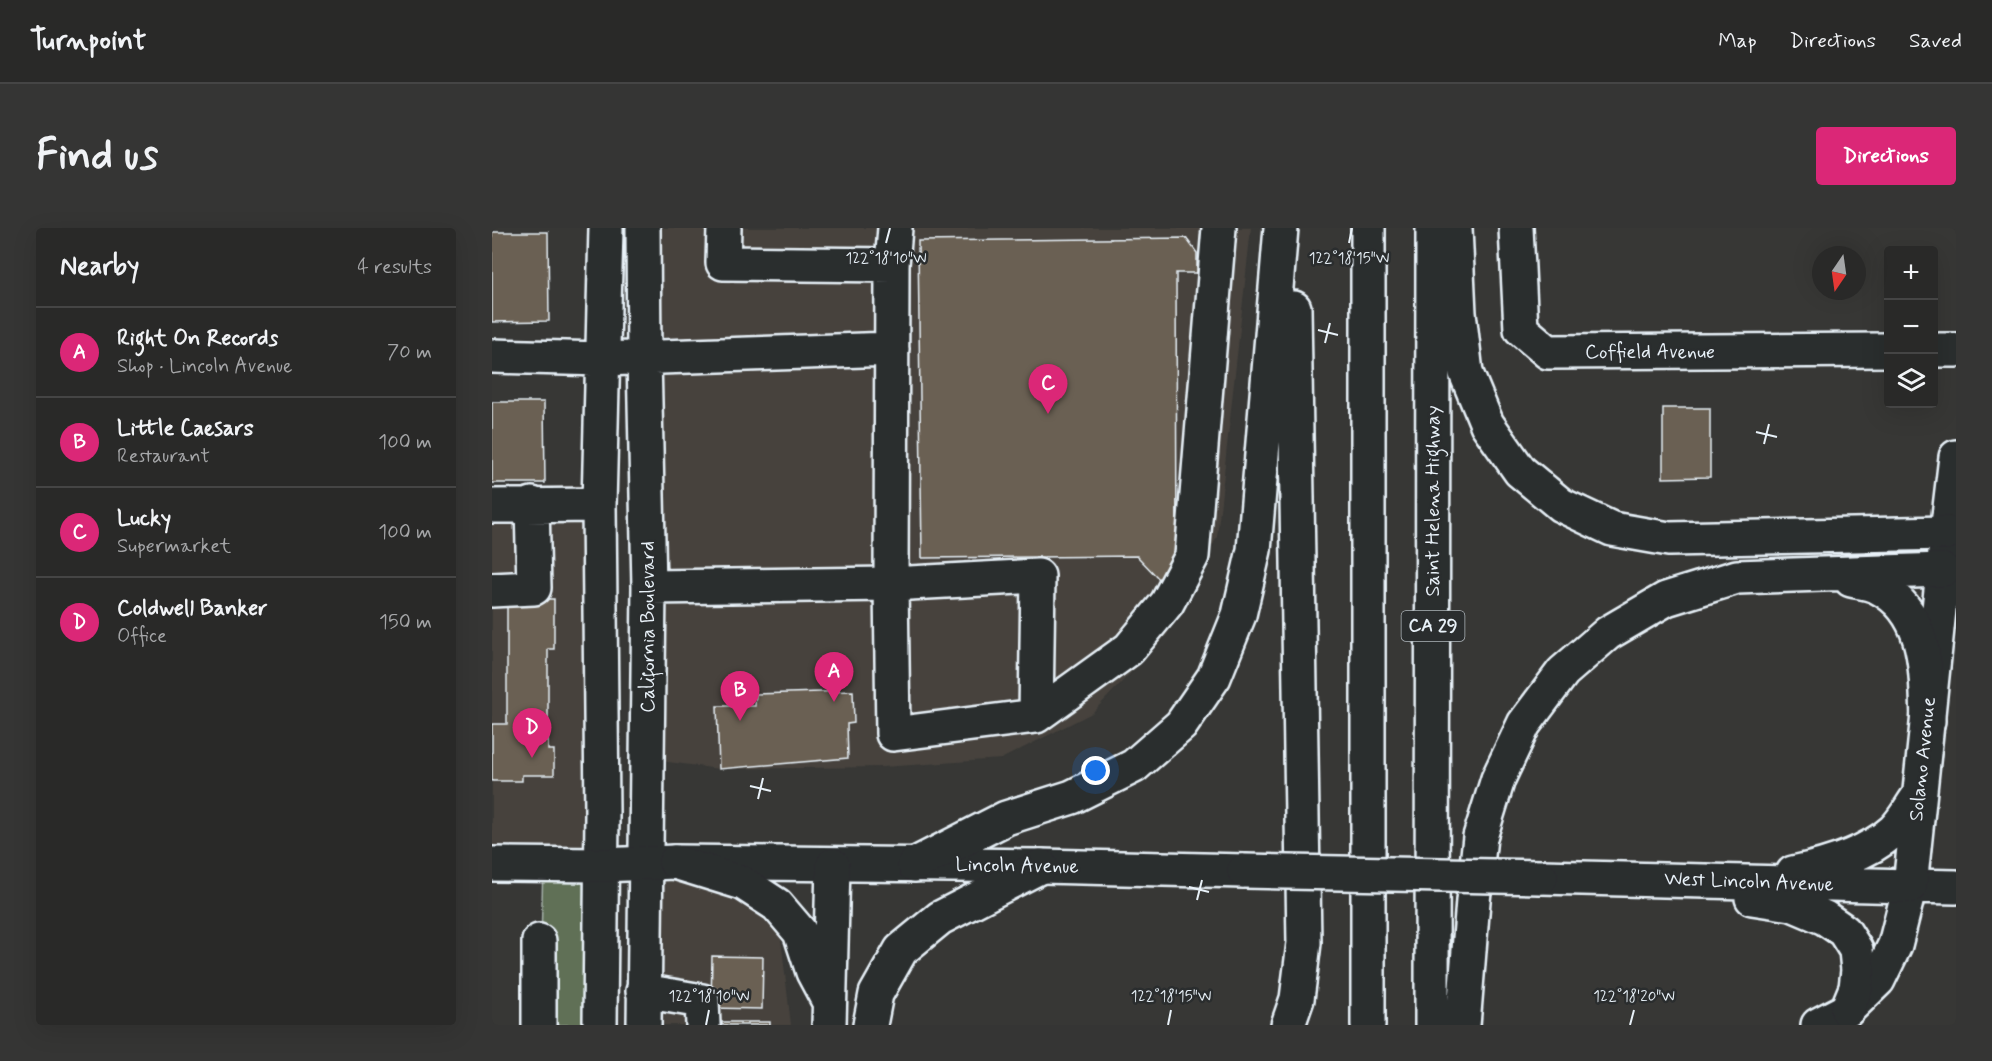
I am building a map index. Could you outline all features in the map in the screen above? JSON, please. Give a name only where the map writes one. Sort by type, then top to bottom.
[{"type":"main road","points":[[600,1025],[599,505],[606,228]]},
{"type":"main road","name":"California Boulevard","points":[[643,228],[649,587],[660,863],[643,991],[644,1025]]},
{"type":"main road","points":[[724,228],[723,263],[892,265]]},
{"type":"main road","points":[[895,228],[892,265],[893,734],[1036,716],[1129,649],[1167,603],[1192,556],[1219,228]]},
{"type":"main road","points":[[914,865],[1006,818],[1072,797],[1134,766],[1181,725],[1214,677],[1239,615],[1254,550],[1281,228]]},
{"type":"main road","points":[[1288,1025],[1297,999],[1304,943],[1292,228]]},
{"type":"main road","points":[[1368,228],[1368,1025]]},
{"type":"main road","name":"Saint Helena Highway","points":[[1432,1025],[1433,228]]},
{"type":"main road","points":[[1455,228],[1459,313],[1466,373],[1486,424],[1520,471],[1561,505],[1612,529],[1669,539],[1947,533]]},
{"type":"main road","name":"Coffield Avenue","points":[[1516,228],[1521,329],[1548,352],[1884,350]]},
{"type":"main road","points":[[492,356],[602,358],[892,350]]},
{"type":"main road","points":[[1938,350],[1956,350]]},
{"type":"main road","name":"Solano Avenue","points":[[1818,1025],[1847,1010],[1878,980],[1895,945],[1910,886],[1956,457]]},
{"type":"main road","points":[[492,590],[534,588],[532,504]]},
{"type":"main road","points":[[492,506],[599,505]]},
{"type":"main road","points":[[1463,1025],[1473,901],[1483,827],[1497,778],[1524,724],[1563,672],[1608,633],[1666,599],[1737,577],[1943,570]]},
{"type":"main road","points":[[1810,575],[1876,586],[1895,597],[1911,617],[1920,634],[1928,721]]},
{"type":"main road","points":[[649,587],[891,584],[1038,576],[1036,716]]},
{"type":"main road","points":[[1750,882],[1824,866],[1865,849],[1893,831],[1919,795]]},
{"type":"main road","points":[[660,863],[743,883],[777,905],[800,932],[829,1012]]},
{"type":"main road","name":"Lincoln Avenue","points":[[492,864],[1041,866],[1541,877]]},
{"type":"main road","points":[[829,1012],[833,865]]},
{"type":"main road","points":[[870,1025],[876,994],[901,950],[940,918],[1041,866]]},
{"type":"main road","name":"West Lincoln Avenue","points":[[1541,877],[1956,887]]},
{"type":"main road","points":[[1617,878],[1792,904],[1825,918],[1844,931],[1856,950],[1857,988],[1847,1010]]},
{"type":"main road","points":[[539,941],[539,1025]]},
{"type":"main road","points":[[643,991],[702,1001],[703,1025]]},
{"type":"shaded area","points":[[643,228],[1251,228],[1217,537],[1167,635],[1092,713],[1001,759],[882,767],[719,769],[647,759]]},
{"type":"shaded area","points":[[600,484],[601,865],[492,864],[492,489]]},
{"type":"shaded area","points":[[645,863],[777,905],[791,1025],[644,1025]]},
{"type":"green space","points":[[543,864],[601,865],[600,1025],[539,1025]]},
{"type":"building","points":[[492,232],[548,232],[549,321],[492,322]]},
{"type":"building","points":[[1186,238],[1197,253],[1197,273],[1176,273],[1177,563],[1160,580],[1137,556],[922,558],[918,241]]},
{"type":"building","points":[[492,402],[544,402],[545,483],[492,483]]},
{"type":"building","points":[[1663,408],[1710,408],[1710,477],[1663,478]]},
{"type":"building","points":[[507,599],[554,599],[554,649],[548,649],[548,750],[554,750],[554,775],[522,775],[522,781],[492,781],[492,724],[507,724]]},
{"type":"building","points":[[853,691],[854,723],[847,724],[848,758],[719,769],[717,706],[755,706],[756,694]]},
{"type":"building","points":[[712,956],[763,957],[762,1009],[711,1008]]},
{"type":"building","points":[[722,1022],[770,1022],[770,1025],[722,1025]]},
{"type":"place","name":"Lucky","points":[[1048,414]]},
{"type":"place","name":"Right On Records","points":[[834,702]]},
{"type":"place","name":"Little Caesars","points":[[740,721]]},
{"type":"place","name":"Coldwell Banker","points":[[532,758]]}]
